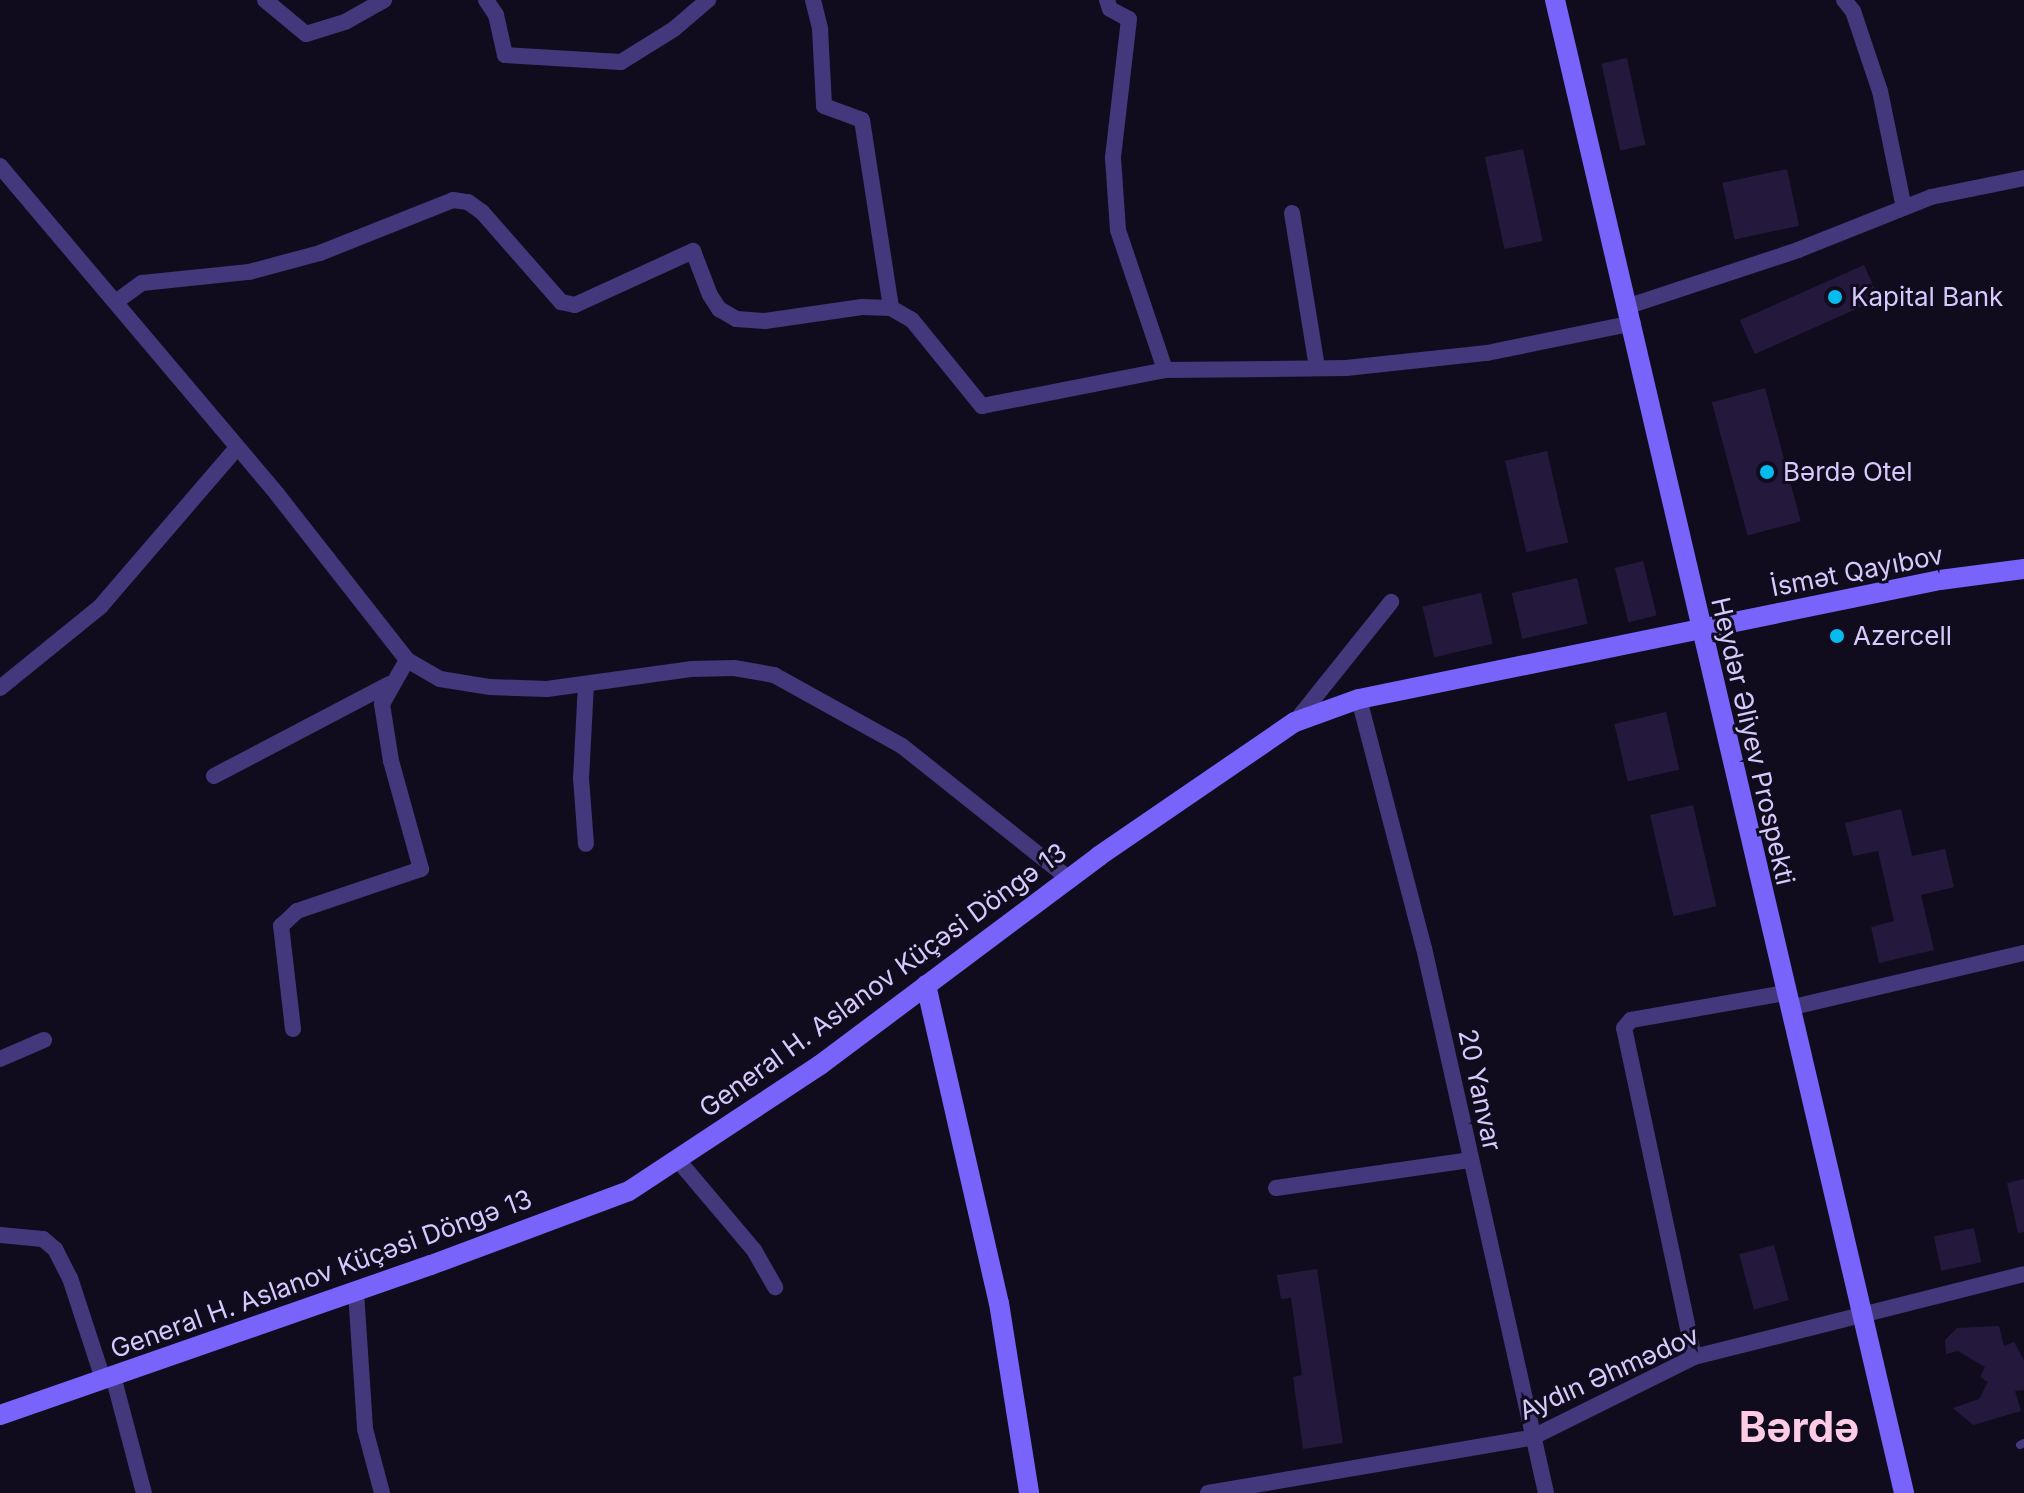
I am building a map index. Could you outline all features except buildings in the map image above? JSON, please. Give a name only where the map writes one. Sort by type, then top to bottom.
[{"type":"main road","name":"Heydər Əliyev Prospekti","points":[[1555,0],[1904,1493]]},
{"type":"main road","name":"İsmət Qayıbov","points":[[1700,628],[2024,569]]},
{"type":"main road","name":"General H. Aslanov Küçəsi Döngə 13","points":[[0,1415],[356,1292],[629,1191],[820,1065],[1069,879],[1295,722],[1359,699],[1700,628]]},
{"type":"main road","points":[[926,985],[999,1303],[1029,1493]]},
{"type":"street","points":[[265,0],[306,34],[359,6],[384,0]]},
{"type":"street","points":[[486,0],[496,15],[505,55],[621,62],[674,29],[708,0]]},
{"type":"street","points":[[813,0],[820,29],[824,106],[862,120],[891,308]]},
{"type":"street","points":[[1107,0],[1110,9],[1129,19],[1113,158],[1118,230],[1165,370]]},
{"type":"street","points":[[1844,0],[1853,11],[1880,91],[1904,208]]},
{"type":"street","points":[[0,166],[117,301],[407,660],[440,679],[490,687],[586,684],[691,669],[734,668],[774,675],[902,746],[1069,879]]},
{"type":"street","points":[[117,301],[142,283],[249,272],[320,253],[453,200],[468,202],[482,212],[561,302],[575,305],[693,251],[710,295],[719,309],[736,319],[765,321],[846,308],[891,308],[912,320],[982,406],[1165,370],[1317,367],[1487,353],[1631,315],[1904,208],[2024,178]]},
{"type":"street","points":[[1292,213],[1317,367]]},
{"type":"street","points":[[0,688],[100,607],[237,448]]},
{"type":"street","points":[[1295,722],[1391,602]]},
{"type":"street","points":[[293,1029],[281,926],[297,911],[421,869],[391,761],[382,704],[389,684],[407,660]]},
{"type":"street","points":[[214,776],[389,684]]},
{"type":"street","points":[[586,684],[581,778],[586,844]]},
{"type":"street","name":"20 Yanvar","points":[[1359,699],[1424,948],[1531,1438],[1546,1493]]},
{"type":"street","points":[[1694,1357],[1624,1028],[1631,1020],[1788,1001],[2024,953]]},
{"type":"street","points":[[0,1059],[44,1040]]},
{"type":"street","points":[[677,1159],[754,1250],[775,1287]]},
{"type":"street","points":[[1276,1188],[1471,1160]]},
{"type":"street","points":[[0,1235],[43,1239],[55,1249],[70,1278],[108,1378],[144,1493]]},
{"type":"street","name":"Aydın Əhmədov","points":[[1208,1493],[1531,1438],[1694,1357],[1861,1311],[2024,1274]]},
{"type":"street","points":[[356,1292],[365,1429],[382,1493]]},
{"type":"place","name":"Kapital Bank","points":[[1835,297]]},
{"type":"place","name":"Bərdə Otel","points":[[1767,472]]},
{"type":"place","name":"Azercell","points":[[1837,636]]},
{"type":"district","name":"Bərdə","points":[[1799,1427]]}]
